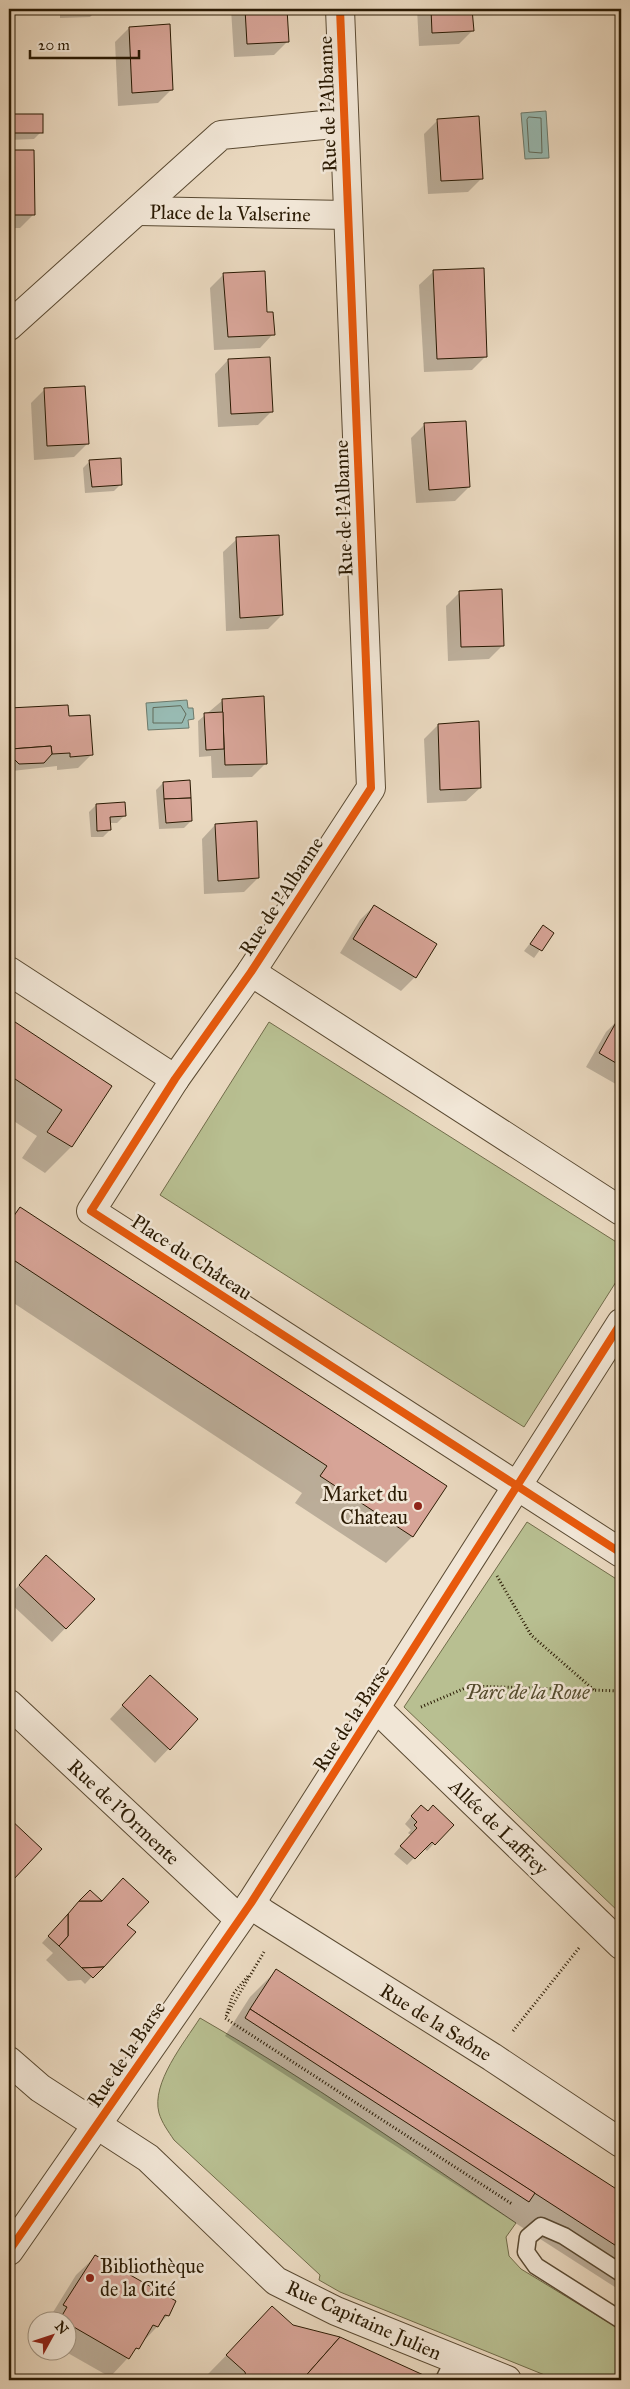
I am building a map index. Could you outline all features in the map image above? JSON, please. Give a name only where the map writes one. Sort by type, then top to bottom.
[{"type":"street","name":"Rue de l'Albanne","points":[[251,972],[371,788],[340,9]]},
{"type":"street","name":"Place de la Valserine","points":[[139,211],[221,134],[344,123]]},
{"type":"street","name":"Place de la Valserine","points":[[139,211],[347,215]]},
{"type":"street","points":[[9,326],[139,211]]},
{"type":"street","points":[[9,971],[175,1079]]},
{"type":"street","points":[[251,972],[621,1210]]},
{"type":"street","name":"Place du Château","points":[[251,972],[175,1079],[91,1211],[518,1486]]},
{"type":"street","name":"Rue de la Barse","points":[[9,2252],[98,2123],[254,1913],[384,1716],[479,1549],[621,1323]]},
{"type":"street","points":[[518,1486],[621,1553]]},
{"type":"street","name":"Rue de l'Ormente","points":[[9,1704],[254,1913]]},
{"type":"street","name":"Allée de Laffrey","points":[[384,1716],[621,1945]]},
{"type":"street","name":"Rue de la Saône","points":[[254,1913],[492,2058],[621,2143]]},
{"type":"street","name":"Rue Capitaine Julien","points":[[9,2061],[40,2088],[98,2123],[148,2158],[276,2281],[449,2370],[507,2380]]},
{"type":"lane","points":[[621,2273],[564,2236],[541,2226],[528,2237],[526,2252],[536,2266],[621,2320]]},
{"type":"path","points":[[479,1549],[531,1635],[594,1690]]},
{"type":"path","points":[[384,1716],[411,1712],[470,1686],[621,1691]]},
{"type":"path","points":[[254,1913],[269,1945],[255,1968],[232,1994],[225,2018],[512,2204]]},
{"type":"path","points":[[492,2058],[598,1923]]},
{"type":"green space","points":[[269,1022],[621,1245],[621,1274],[524,1427],[160,1195]]},
{"type":"green space","name":"Parc de la Roue","points":[[527,1522],[621,1582],[621,1914],[404,1707]]},
{"type":"green space","points":[[200,2018],[281,2066],[516,2223],[506,2237],[509,2256],[521,2269],[621,2330],[621,2380],[557,2380],[340,2292],[319,2280],[320,2275],[174,2140],[165,2127],[159,2113],[158,2101],[164,2076]]},
{"type":"water","points":[[546,111],[549,158],[525,159],[521,113]]},
{"type":"water","points":[[187,700],[188,708],[193,708],[194,719],[188,720],[189,728],[148,730],[146,703]]},
{"type":"building","points":[[67,9],[98,9],[98,10],[67,11]]},
{"type":"building","points":[[245,9],[287,9],[289,42],[247,44]]},
{"type":"building","points":[[431,9],[472,9],[474,31],[432,33]]},
{"type":"building","points":[[170,24],[173,90],[132,93],[129,27]]},
{"type":"building","points":[[13,114],[43,114],[43,133],[13,133]]},
{"type":"building","points":[[479,116],[483,179],[441,181],[437,119]]},
{"type":"building","points":[[9,150],[34,150],[35,215],[9,215]]},
{"type":"building","points":[[484,268],[487,357],[437,359],[433,270]]},
{"type":"building","points":[[265,271],[267,312],[273,312],[275,335],[228,337],[223,273]]},
{"type":"building","points":[[270,357],[273,412],[231,414],[228,359]]},
{"type":"building","points":[[85,386],[89,444],[47,446],[44,388]]},
{"type":"building","points":[[466,421],[470,487],[429,490],[424,423]]},
{"type":"building","points":[[121,458],[122,485],[92,487],[89,460]]},
{"type":"building","points":[[279,535],[283,615],[240,618],[236,537]]},
{"type":"building","points":[[502,589],[504,646],[461,647],[459,591]]},
{"type":"building","points":[[264,696],[267,764],[225,765],[222,699]]},
{"type":"building","points":[[68,705],[69,716],[90,715],[93,755],[70,757],[70,753],[52,754],[51,746],[11,749],[9,708]]},
{"type":"building","points":[[223,712],[224,749],[206,750],[204,713]]},
{"type":"building","points":[[479,721],[481,788],[440,790],[438,724]]},
{"type":"building","points":[[51,746],[52,754],[44,763],[19,764],[11,756],[11,749]]},
{"type":"building","points":[[190,780],[191,798],[164,799],[163,782]]},
{"type":"building","points":[[191,798],[192,821],[166,823],[164,799]]},
{"type":"building","points":[[125,802],[126,816],[110,817],[111,830],[97,831],[96,804]]},
{"type":"building","points":[[257,821],[259,878],[218,881],[215,824]]},
{"type":"building","points":[[374,905],[437,944],[416,978],[353,939]]},
{"type":"building","points":[[543,925],[554,933],[542,951],[530,944]]},
{"type":"building","points":[[619,1017],[621,1018],[621,1066],[599,1053]]},
{"type":"building","points":[[9,1018],[112,1086],[72,1147],[47,1132],[62,1110],[9,1075]]},
{"type":"building","points":[[20,1207],[447,1486],[413,1537],[320,1476],[327,1466],[9,1257],[9,1223]]},
{"type":"building","points":[[46,1555],[95,1599],[66,1629],[19,1585]]},
{"type":"building","points":[[150,1675],[198,1719],[170,1750],[122,1705]]},
{"type":"building","points":[[421,1805],[428,1811],[433,1805],[454,1825],[435,1845],[432,1842],[415,1859],[400,1846],[417,1828],[414,1825],[417,1822],[411,1816]]},
{"type":"building","points":[[9,1818],[42,1849],[13,1880],[9,1876]]},
{"type":"building","points":[[123,1878],[149,1902],[127,1925],[136,1932],[104,1967],[82,1968],[59,1946],[68,1936],[68,1914],[79,1901],[102,1901]]},
{"type":"building","points":[[90,1890],[102,1901],[79,1901]]},
{"type":"building","points":[[68,1914],[68,1936],[59,1946],[48,1936]]},
{"type":"building","points":[[104,1967],[93,1978],[82,1968]]},
{"type":"building","points":[[276,1969],[621,2192],[621,2249],[250,2009]]},
{"type":"building","points":[[250,2009],[535,2193],[529,2202],[245,2018]]},
{"type":"building","points":[[95,2255],[176,2301],[169,2316],[165,2315],[158,2327],[153,2325],[139,2349],[136,2348],[129,2359],[78,2329],[78,2312],[64,2312],[67,2307],[63,2305]]},
{"type":"building","points":[[272,2306],[293,2325],[340,2337],[302,2380],[247,2380],[245,2372],[226,2355]]},
{"type":"building","points":[[340,2337],[430,2378],[429,2380],[302,2380]]},
{"type":"cycle path","points":[[340,9],[371,788],[251,972],[175,1079],[91,1211],[621,1553]]},
{"type":"cycle path","points":[[9,2251],[251,1903],[621,1323]]},
{"type":"place","name":"Market du Chateau","points":[[418,1506]]},
{"type":"place","name":"Bibliothèque de la Cité","points":[[90,2278]]}]
